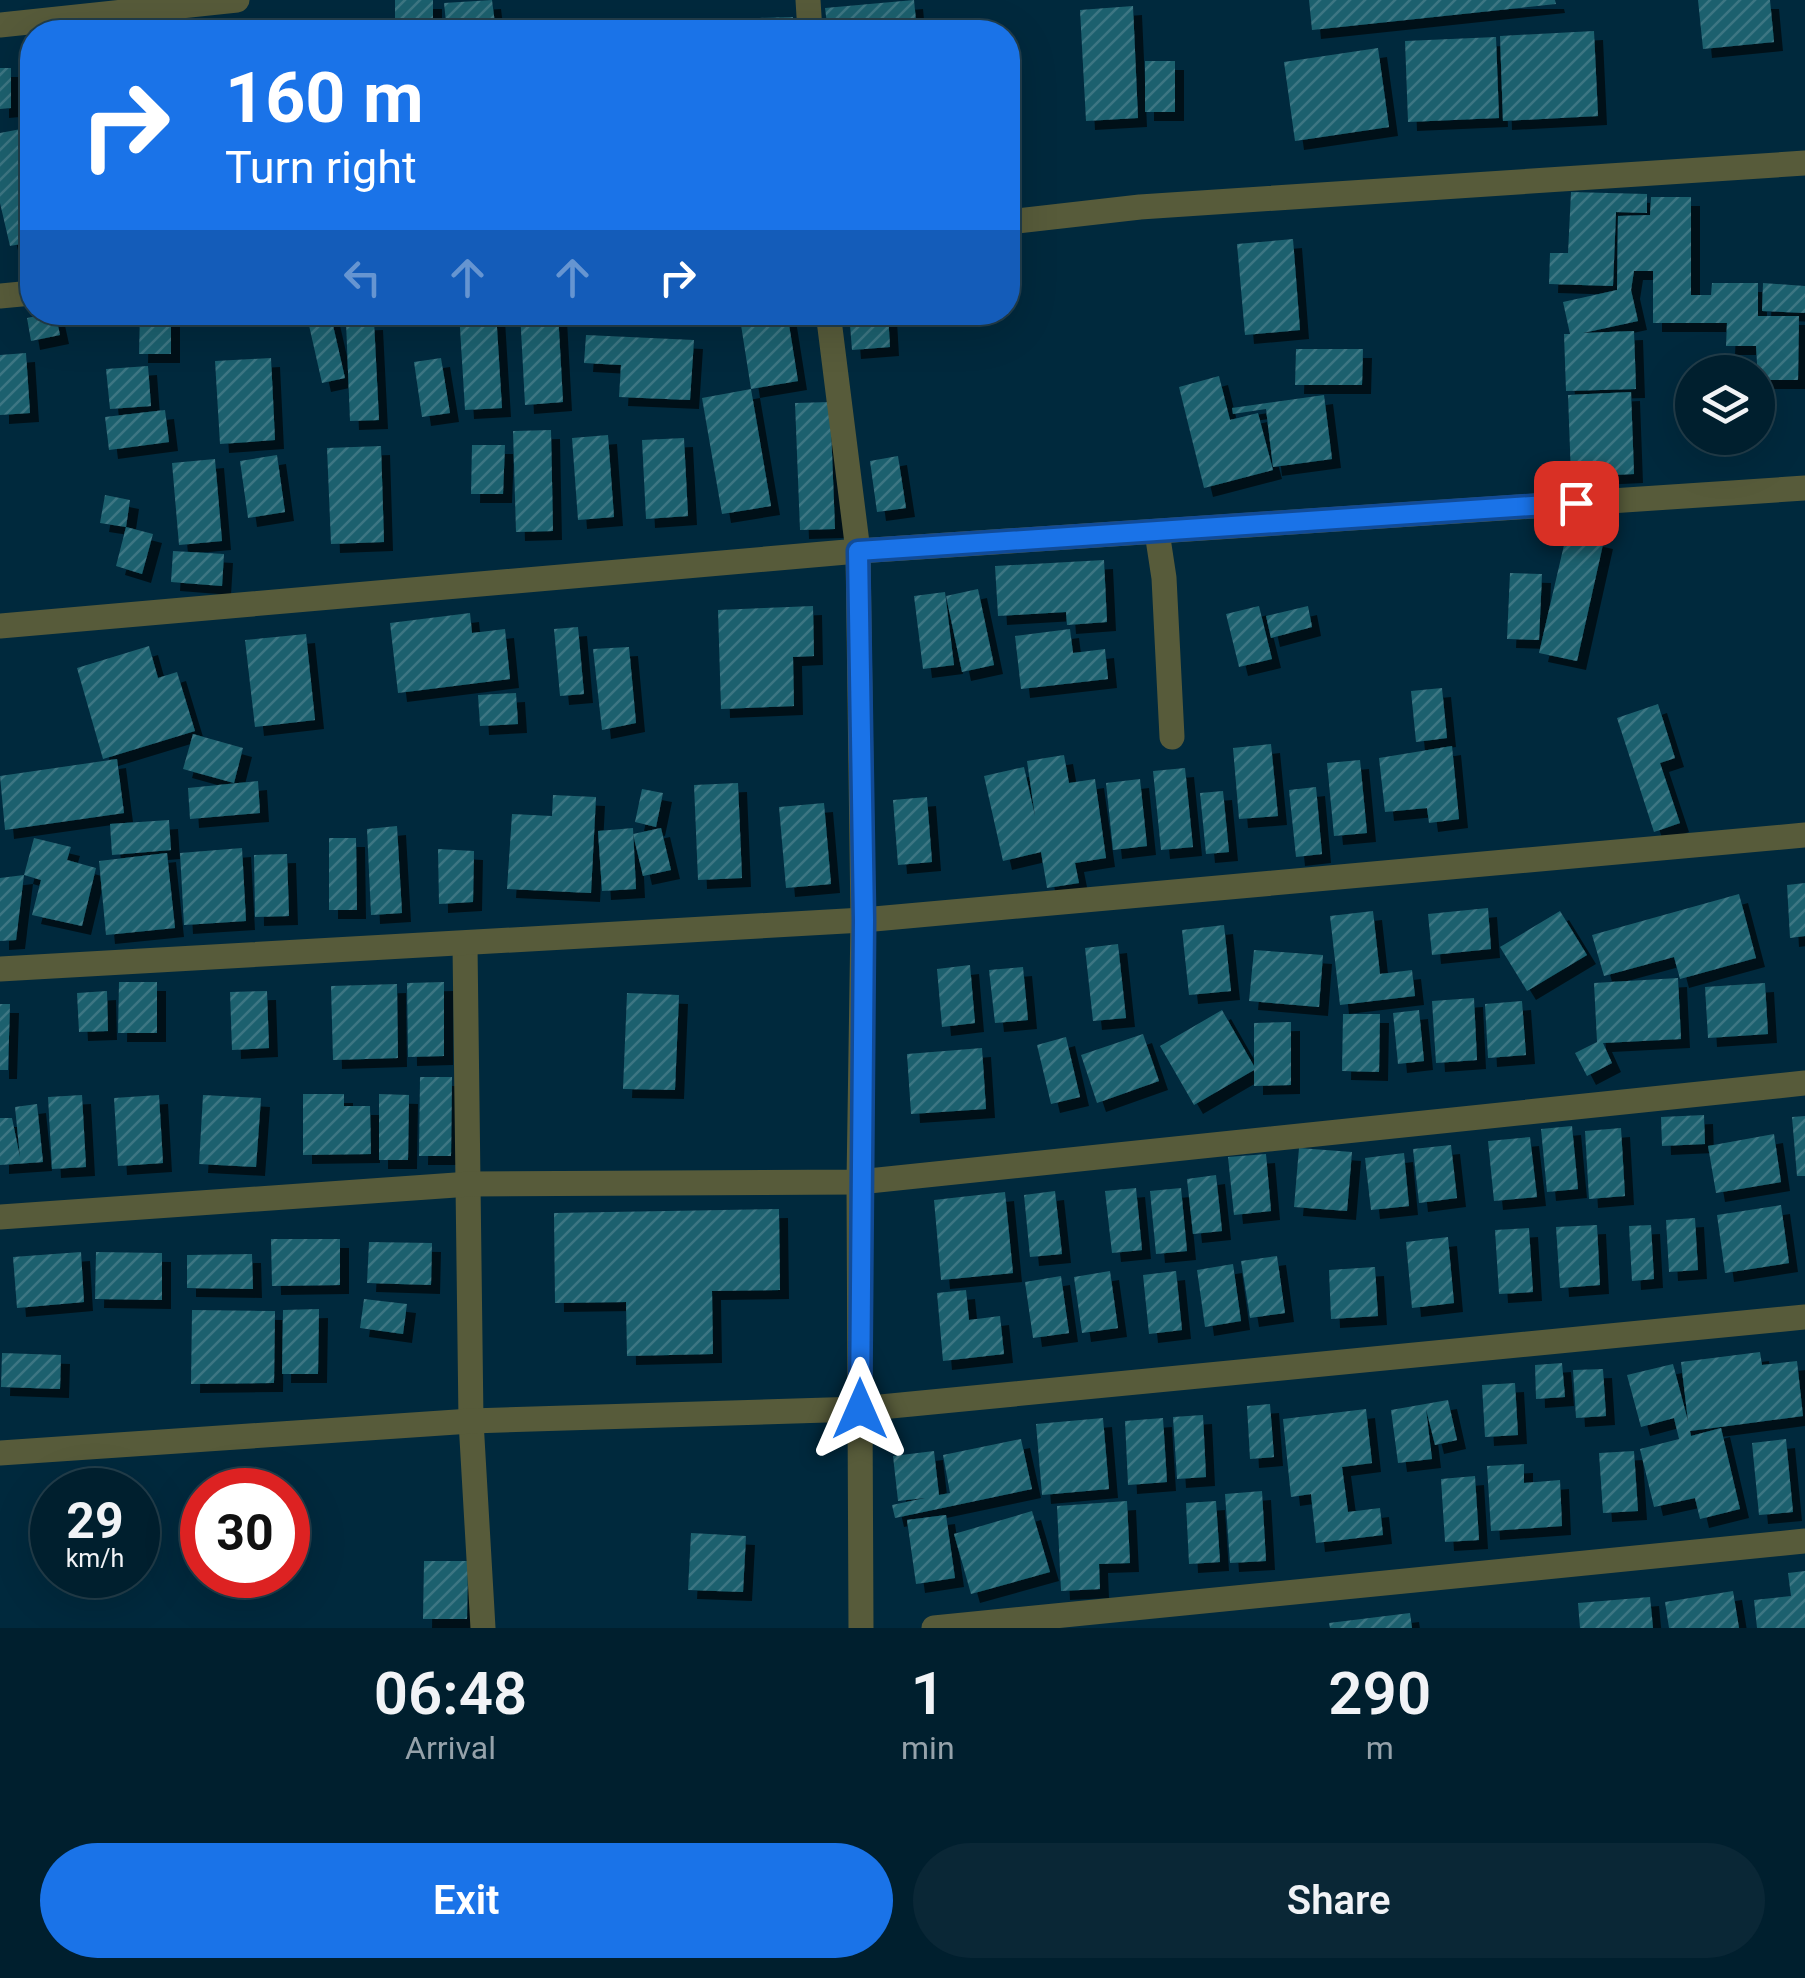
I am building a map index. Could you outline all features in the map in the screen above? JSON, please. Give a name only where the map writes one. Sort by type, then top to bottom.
[{"type":"street","points":[[55,20],[237,0]]},
{"type":"street","points":[[1020,221],[1140,206],[1805,163]]},
{"type":"street","points":[[830,325],[858,551],[864,920],[859,1182],[861,1628]]},
{"type":"street","points":[[0,626],[858,551],[1805,488]]},
{"type":"street","points":[[1157,532],[1164,578],[1172,737]]},
{"type":"street","points":[[0,969],[466,946],[864,920],[1805,835]]},
{"type":"street","points":[[466,946],[470,1421],[483,1628]]},
{"type":"street","points":[[0,1217],[470,1184],[859,1182],[1805,1083]]},
{"type":"street","points":[[0,1453],[470,1421],[860,1409],[1805,1317]]},
{"type":"street","points":[[934,1628],[1805,1541]]},
{"type":"building","points":[[395,0],[433,0],[433,20],[395,20]]},
{"type":"building","points":[[492,0],[494,20],[446,20],[444,3]]},
{"type":"building","points":[[914,0],[916,20],[826,20],[825,8]]},
{"type":"building","points":[[1309,0],[1555,0],[1556,4],[1312,30]]},
{"type":"building","points":[[1698,0],[1770,0],[1774,42],[1703,49]]},
{"type":"building","points":[[1133,6],[1138,118],[1086,121],[1080,10]]},
{"type":"building","points":[[793,17],[793,20],[759,20]]},
{"type":"building","points":[[1594,31],[1598,116],[1503,121],[1500,36]]},
{"type":"building","points":[[1496,37],[1499,118],[1408,122],[1405,41]]},
{"type":"building","points":[[1378,48],[1389,127],[1295,141],[1284,62]]},
{"type":"building","points":[[1145,61],[1175,61],[1175,112],[1145,112]]},
{"type":"building","points":[[0,68],[11,68],[11,108],[0,109]]},
{"type":"building","points":[[20,129],[20,244],[10,246],[0,203],[0,133]]},
{"type":"building","points":[[1571,192],[1647,194],[1647,213],[1616,212],[1613,286],[1549,284],[1550,253],[1568,253]]},
{"type":"building","points":[[1651,197],[1691,197],[1691,295],[1711,295],[1712,283],[1758,283],[1758,316],[1799,316],[1798,380],[1775,380],[1775,355],[1757,355],[1756,346],[1726,346],[1727,323],[1653,323],[1653,271],[1634,271],[1631,290],[1638,321],[1583,333],[1634,331],[1636,389],[1566,391],[1564,334],[1570,334],[1563,302],[1617,290],[1618,216],[1650,215]]},
{"type":"building","points":[[1293,239],[1300,330],[1245,335],[1237,244]]},
{"type":"building","points":[[1763,283],[1805,286],[1805,313],[1762,311]]},
{"type":"building","points":[[28,325],[58,325],[60,335],[31,341]]},
{"type":"building","points":[[140,325],[171,325],[171,354],[139,354]]},
{"type":"building","points":[[309,325],[333,325],[345,378],[322,383]]},
{"type":"building","points":[[346,325],[374,325],[379,420],[350,421]]},
{"type":"building","points":[[460,325],[497,325],[502,408],[465,410]]},
{"type":"building","points":[[521,325],[559,325],[563,402],[525,405]]},
{"type":"building","points":[[741,325],[789,325],[798,381],[751,389]]},
{"type":"building","points":[[850,325],[889,325],[890,347],[852,350]]},
{"type":"building","points":[[586,335],[694,340],[690,400],[619,397],[621,365],[584,363]]},
{"type":"building","points":[[1296,349],[1363,349],[1362,385],[1295,385]]},
{"type":"building","points":[[26,353],[30,413],[0,415],[0,355]]},
{"type":"building","points":[[271,358],[275,440],[220,444],[215,361]]},
{"type":"building","points":[[441,358],[450,413],[422,417],[414,362]]},
{"type":"building","points":[[148,366],[151,406],[110,409],[106,369]]},
{"type":"building","points":[[1219,376],[1230,420],[1258,413],[1273,470],[1204,488],[1179,387]]},
{"type":"building","points":[[751,389],[771,506],[722,514],[702,398]]},
{"type":"building","points":[[1631,392],[1634,474],[1571,477],[1568,395]]},
{"type":"building","points":[[1324,395],[1332,459],[1273,467],[1266,409],[1233,414],[1232,408]]},
{"type":"building","points":[[830,402],[835,529],[800,530],[795,403]]},
{"type":"building","points":[[165,410],[169,442],[109,450],[105,417]]},
{"type":"building","points":[[551,430],[553,531],[516,532],[513,431]]},
{"type":"building","points":[[608,435],[614,517],[578,520],[572,438]]},
{"type":"building","points":[[684,438],[688,516],[646,519],[642,440]]},
{"type":"building","points":[[472,445],[505,445],[503,494],[471,494]]},
{"type":"building","points":[[381,446],[384,542],[331,544],[327,448]]},
{"type":"building","points":[[277,455],[285,512],[248,518],[240,461]]},
{"type":"building","points":[[898,456],[906,508],[877,512],[870,461]]},
{"type":"building","points":[[215,459],[222,541],[179,545],[172,463]]},
{"type":"building","points":[[105,495],[130,500],[126,527],[100,523]]},
{"type":"building","points":[[126,527],[153,534],[142,574],[116,566]]},
{"type":"building","points":[[1567,532],[1604,540],[1577,661],[1539,653]]},
{"type":"building","points":[[173,551],[224,554],[222,586],[171,582]]},
{"type":"building","points":[[1104,560],[1107,622],[1067,625],[1066,612],[998,616],[995,566]]},
{"type":"building","points":[[1510,573],[1542,574],[1539,640],[1507,639]]},
{"type":"building","points":[[978,589],[994,665],[962,672],[946,596]]},
{"type":"building","points":[[945,592],[954,665],[923,669],[914,596]]},
{"type":"building","points":[[813,606],[814,656],[793,657],[794,706],[721,709],[718,610]]},
{"type":"building","points":[[1259,606],[1272,659],[1239,667],[1226,614]]},
{"type":"building","points":[[1308,606],[1312,627],[1271,638],[1266,616]]},
{"type":"building","points":[[470,613],[472,633],[505,629],[510,679],[398,693],[390,623]]},
{"type":"building","points":[[578,627],[584,694],[560,696],[554,629]]},
{"type":"building","points":[[1070,629],[1073,653],[1105,649],[1108,679],[1021,689],[1015,636]]},
{"type":"building","points":[[306,634],[315,720],[255,727],[245,640]]},
{"type":"building","points":[[149,646],[158,678],[177,672],[195,731],[103,759],[77,668]]},
{"type":"building","points":[[629,647],[636,723],[602,730],[593,649]]},
{"type":"building","points":[[1442,688],[1447,738],[1416,742],[1411,691]]},
{"type":"building","points":[[516,693],[518,724],[480,726],[478,695]]},
{"type":"building","points":[[1658,704],[1675,758],[1660,763],[1680,823],[1654,832],[1617,718]]},
{"type":"building","points":[[193,734],[243,748],[234,783],[183,769]]},
{"type":"building","points":[[1271,744],[1278,816],[1239,819],[1233,748]]},
{"type":"building","points":[[1452,746],[1459,819],[1429,823],[1427,808],[1385,812],[1379,758]]},
{"type":"building","points":[[1064,755],[1069,783],[1095,779],[1106,858],[1075,863],[1079,883],[1047,888],[1041,852],[1003,861],[984,776],[1024,767],[1035,816],[1027,761]]},
{"type":"building","points":[[117,759],[124,813],[5,830],[0,776]]},
{"type":"building","points":[[1360,760],[1367,833],[1334,836],[1327,763]]},
{"type":"building","points":[[1185,768],[1193,847],[1161,850],[1153,771]]},
{"type":"building","points":[[1140,779],[1147,846],[1113,850],[1106,783]]},
{"type":"building","points":[[258,781],[260,813],[190,819],[188,788]]},
{"type":"building","points":[[738,783],[742,878],[698,880],[694,785]]},
{"type":"building","points":[[1316,787],[1322,854],[1296,857],[1289,790]]},
{"type":"building","points":[[642,789],[663,793],[656,827],[635,822]]},
{"type":"building","points":[[1223,791],[1229,852],[1206,854],[1200,793]]},
{"type":"building","points":[[553,795],[596,797],[591,893],[507,889],[512,814],[552,816]]},
{"type":"building","points":[[927,797],[932,862],[898,865],[893,800]]},
{"type":"building","points":[[824,803],[831,884],[786,888],[779,807]]},
{"type":"building","points":[[169,820],[171,850],[112,855],[110,824]]},
{"type":"building","points":[[397,826],[402,913],[371,915],[367,829]]},
{"type":"building","points":[[633,828],[636,889],[602,891],[598,831]]},
{"type":"building","points":[[661,828],[671,870],[643,876],[633,834]]},
{"type":"building","points":[[34,838],[71,847],[67,860],[96,868],[82,926],[32,915],[41,880],[24,875]]},
{"type":"building","points":[[329,838],[356,838],[357,910],[329,910]]},
{"type":"building","points":[[242,848],[246,921],[184,925],[180,853]]},
{"type":"building","points":[[438,849],[474,851],[473,902],[439,904]]},
{"type":"building","points":[[167,853],[175,928],[106,935],[99,861]]},
{"type":"building","points":[[287,854],[289,916],[255,917],[254,855]]},
{"type":"building","points":[[24,875],[16,940],[0,941],[0,878]]},
{"type":"building","points":[[1805,883],[1805,936],[1790,938],[1787,885]]},
{"type":"building","points":[[1739,894],[1756,958],[1680,979],[1674,957],[1604,976],[1592,935]]},
{"type":"building","points":[[1488,908],[1491,949],[1432,955],[1428,914]]},
{"type":"building","points":[[1373,911],[1380,974],[1412,970],[1415,996],[1340,1005],[1330,916]]},
{"type":"building","points":[[1560,911],[1587,955],[1527,991],[1500,947]]},
{"type":"building","points":[[1224,925],[1231,991],[1189,995],[1182,930]]},
{"type":"building","points":[[1118,944],[1126,1018],[1093,1021],[1085,948]]},
{"type":"building","points":[[1254,950],[1323,955],[1319,1007],[1249,1001]]},
{"type":"building","points":[[970,965],[975,1023],[942,1027],[937,969]]},
{"type":"building","points":[[1023,967],[1028,1020],[995,1023],[989,970]]},
{"type":"building","points":[[1678,978],[1681,1039],[1603,1043],[1612,1063],[1587,1076],[1575,1053],[1597,1042],[1594,983]]},
{"type":"building","points":[[119,982],[157,982],[157,1033],[118,1033]]},
{"type":"building","points":[[444,982],[444,1056],[408,1057],[407,983]]},
{"type":"building","points":[[1765,983],[1768,1034],[1708,1038],[1705,987]]},
{"type":"building","points":[[397,984],[398,1058],[333,1060],[331,986]]},
{"type":"building","points":[[107,991],[108,1031],[79,1032],[77,993]]},
{"type":"building","points":[[267,991],[269,1048],[232,1050],[230,992]]},
{"type":"building","points":[[627,993],[679,995],[675,1090],[623,1089]]},
{"type":"building","points":[[1474,998],[1477,1060],[1436,1063],[1432,1001]]},
{"type":"building","points":[[1522,1001],[1526,1055],[1488,1058],[1485,1004]]},
{"type":"building","points":[[0,1004],[10,1004],[8,1070],[0,1070]]},
{"type":"building","points":[[1222,1010],[1254,1066],[1254,1023],[1291,1022],[1291,1085],[1254,1086],[1254,1070],[1194,1105],[1160,1046]]},
{"type":"building","points":[[1419,1010],[1424,1061],[1398,1064],[1393,1013]]},
{"type":"building","points":[[1343,1014],[1380,1014],[1379,1072],[1342,1071]]},
{"type":"building","points":[[1143,1034],[1159,1081],[1097,1103],[1081,1055]]},
{"type":"building","points":[[1066,1037],[1080,1097],[1051,1104],[1037,1045]]},
{"type":"building","points":[[982,1048],[986,1109],[911,1114],[907,1054]]},
{"type":"building","points":[[420,1077],[452,1077],[451,1156],[419,1156]]},
{"type":"building","points":[[303,1094],[344,1094],[344,1106],[370,1106],[371,1154],[303,1155]]},
{"type":"building","points":[[379,1094],[409,1095],[408,1160],[379,1160]]},
{"type":"building","points":[[82,1095],[86,1167],[52,1169],[48,1097]]},
{"type":"building","points":[[159,1095],[163,1163],[118,1166],[114,1098]]},
{"type":"building","points":[[203,1095],[261,1098],[256,1167],[199,1164]]},
{"type":"building","points":[[37,1104],[43,1162],[0,1165],[0,1118],[12,1118],[20,1157],[15,1107]]},
{"type":"building","points":[[1704,1115],[1705,1144],[1662,1146],[1661,1117]]},
{"type":"building","points":[[1805,1116],[1805,1176],[1797,1176],[1792,1117]]},
{"type":"building","points":[[1572,1126],[1578,1189],[1547,1192],[1541,1129]]},
{"type":"building","points":[[1621,1128],[1625,1196],[1589,1199],[1585,1131]]},
{"type":"building","points":[[1774,1134],[1781,1182],[1716,1193],[1708,1146]]},
{"type":"building","points":[[1530,1137],[1537,1197],[1494,1201],[1488,1141]]},
{"type":"building","points":[[1451,1145],[1457,1198],[1419,1203],[1413,1149]]},
{"type":"building","points":[[1299,1148],[1352,1152],[1347,1211],[1294,1207]]},
{"type":"building","points":[[1404,1153],[1409,1206],[1371,1210],[1365,1158]]},
{"type":"building","points":[[1266,1154],[1271,1211],[1234,1215],[1228,1157]]},
{"type":"building","points":[[1216,1175],[1222,1231],[1193,1234],[1187,1179]]},
{"type":"building","points":[[1136,1188],[1142,1250],[1112,1253],[1105,1191]]},
{"type":"building","points":[[1181,1188],[1187,1251],[1156,1254],[1150,1191]]},
{"type":"building","points":[[1055,1191],[1062,1254],[1030,1257],[1024,1195]]},
{"type":"building","points":[[1005,1192],[1013,1273],[941,1280],[934,1200]]},
{"type":"building","points":[[1781,1205],[1789,1263],[1725,1273],[1717,1215]]},
{"type":"building","points":[[779,1209],[780,1290],[712,1291],[713,1354],[627,1356],[626,1302],[555,1303],[554,1213]]},
{"type":"building","points":[[1695,1218],[1698,1270],[1669,1272],[1666,1220]]},
{"type":"building","points":[[1597,1225],[1600,1285],[1560,1288],[1556,1227]]},
{"type":"building","points":[[1651,1225],[1654,1279],[1632,1281],[1629,1226]]},
{"type":"building","points":[[1529,1228],[1533,1292],[1499,1294],[1495,1230]]},
{"type":"building","points":[[1448,1237],[1454,1303],[1412,1308],[1406,1242]]},
{"type":"building","points":[[271,1239],[340,1239],[340,1285],[272,1286]]},
{"type":"building","points":[[369,1242],[432,1243],[431,1285],[367,1283]]},
{"type":"building","points":[[81,1252],[84,1302],[17,1308],[13,1257]]},
{"type":"building","points":[[96,1252],[162,1253],[162,1300],[95,1299]]},
{"type":"building","points":[[252,1254],[253,1289],[187,1288],[187,1255]]},
{"type":"building","points":[[1277,1256],[1285,1313],[1250,1318],[1241,1261]]},
{"type":"building","points":[[1233,1264],[1241,1321],[1205,1327],[1197,1270]]},
{"type":"building","points":[[1375,1267],[1378,1316],[1331,1319],[1329,1270]]},
{"type":"building","points":[[1110,1271],[1118,1328],[1082,1333],[1074,1277]]},
{"type":"building","points":[[1176,1271],[1182,1330],[1149,1334],[1143,1275]]},
{"type":"building","points":[[1061,1276],[1069,1333],[1033,1338],[1025,1282]]},
{"type":"building","points":[[966,1290],[969,1320],[1000,1316],[1004,1354],[943,1361],[937,1293]]},
{"type":"building","points":[[364,1299],[407,1304],[403,1334],[360,1328]]},
{"type":"building","points":[[319,1309],[318,1374],[282,1374],[283,1310]]},
{"type":"building","points":[[192,1310],[275,1311],[274,1383],[191,1384]]},
{"type":"building","points":[[1760,1352],[1762,1365],[1797,1361],[1803,1416],[1690,1431],[1691,1436],[1721,1428],[1740,1509],[1700,1519],[1695,1498],[1654,1507],[1640,1449],[1679,1439],[1674,1418],[1641,1427],[1627,1375],[1673,1364],[1688,1421],[1681,1362]]},
{"type":"building","points":[[2,1353],[61,1355],[60,1389],[1,1387]]},
{"type":"building","points":[[1562,1363],[1565,1397],[1536,1399],[1535,1365]]},
{"type":"building","points":[[1603,1369],[1606,1416],[1576,1418],[1573,1370]]},
{"type":"building","points":[[1515,1383],[1518,1435],[1485,1437],[1482,1385]]},
{"type":"building","points":[[1448,1400],[1457,1440],[1435,1445],[1426,1409],[1432,1459],[1398,1463],[1391,1410]]},
{"type":"building","points":[[1270,1404],[1274,1457],[1250,1459],[1247,1406]]},
{"type":"building","points":[[1366,1409],[1372,1463],[1342,1467],[1348,1512],[1380,1508],[1383,1535],[1316,1543],[1311,1494],[1291,1497],[1283,1419]]},
{"type":"building","points":[[1203,1415],[1206,1477],[1177,1479],[1173,1417]]},
{"type":"building","points":[[1103,1418],[1109,1489],[1042,1495],[1036,1424]]},
{"type":"building","points":[[1163,1418],[1167,1482],[1128,1485],[1125,1421]]},
{"type":"building","points":[[1021,1439],[1032,1489],[895,1518],[892,1505],[925,1498],[898,1501],[893,1456],[934,1451],[939,1495],[950,1493],[943,1455]]},
{"type":"building","points":[[1786,1439],[1793,1512],[1759,1515],[1752,1443]]},
{"type":"building","points":[[1634,1451],[1638,1511],[1603,1513],[1599,1453]]},
{"type":"building","points":[[1524,1464],[1524,1483],[1560,1480],[1562,1526],[1491,1531],[1487,1466]]},
{"type":"building","points":[[1475,1476],[1479,1540],[1445,1542],[1441,1479]]},
{"type":"building","points":[[1262,1491],[1266,1561],[1230,1563],[1225,1494]]},
{"type":"building","points":[[1127,1501],[1130,1563],[1099,1564],[1100,1589],[1061,1591],[1057,1506]]},
{"type":"building","points":[[1216,1501],[1220,1562],[1189,1564],[1186,1503]]},
{"type":"building","points":[[1032,1511],[1050,1572],[971,1594],[954,1534]]},
{"type":"building","points":[[946,1515],[955,1578],[916,1584],[907,1520]]},
{"type":"building","points":[[691,1533],[746,1536],[743,1592],[688,1590]]},
{"type":"building","points":[[424,1561],[468,1561],[467,1619],[423,1619]]},
{"type":"building","points":[[1805,1571],[1805,1628],[1757,1628],[1754,1600],[1791,1596],[1788,1573]]},
{"type":"building","points":[[1733,1591],[1739,1628],[1669,1628],[1665,1602]]},
{"type":"building","points":[[1650,1597],[1653,1628],[1580,1628],[1578,1603]]},
{"type":"building","points":[[1410,1613],[1412,1628],[1330,1628],[1329,1623]]},
{"type":"route","points":[[860,1409],[864,920],[858,551],[1576,503]]}]
